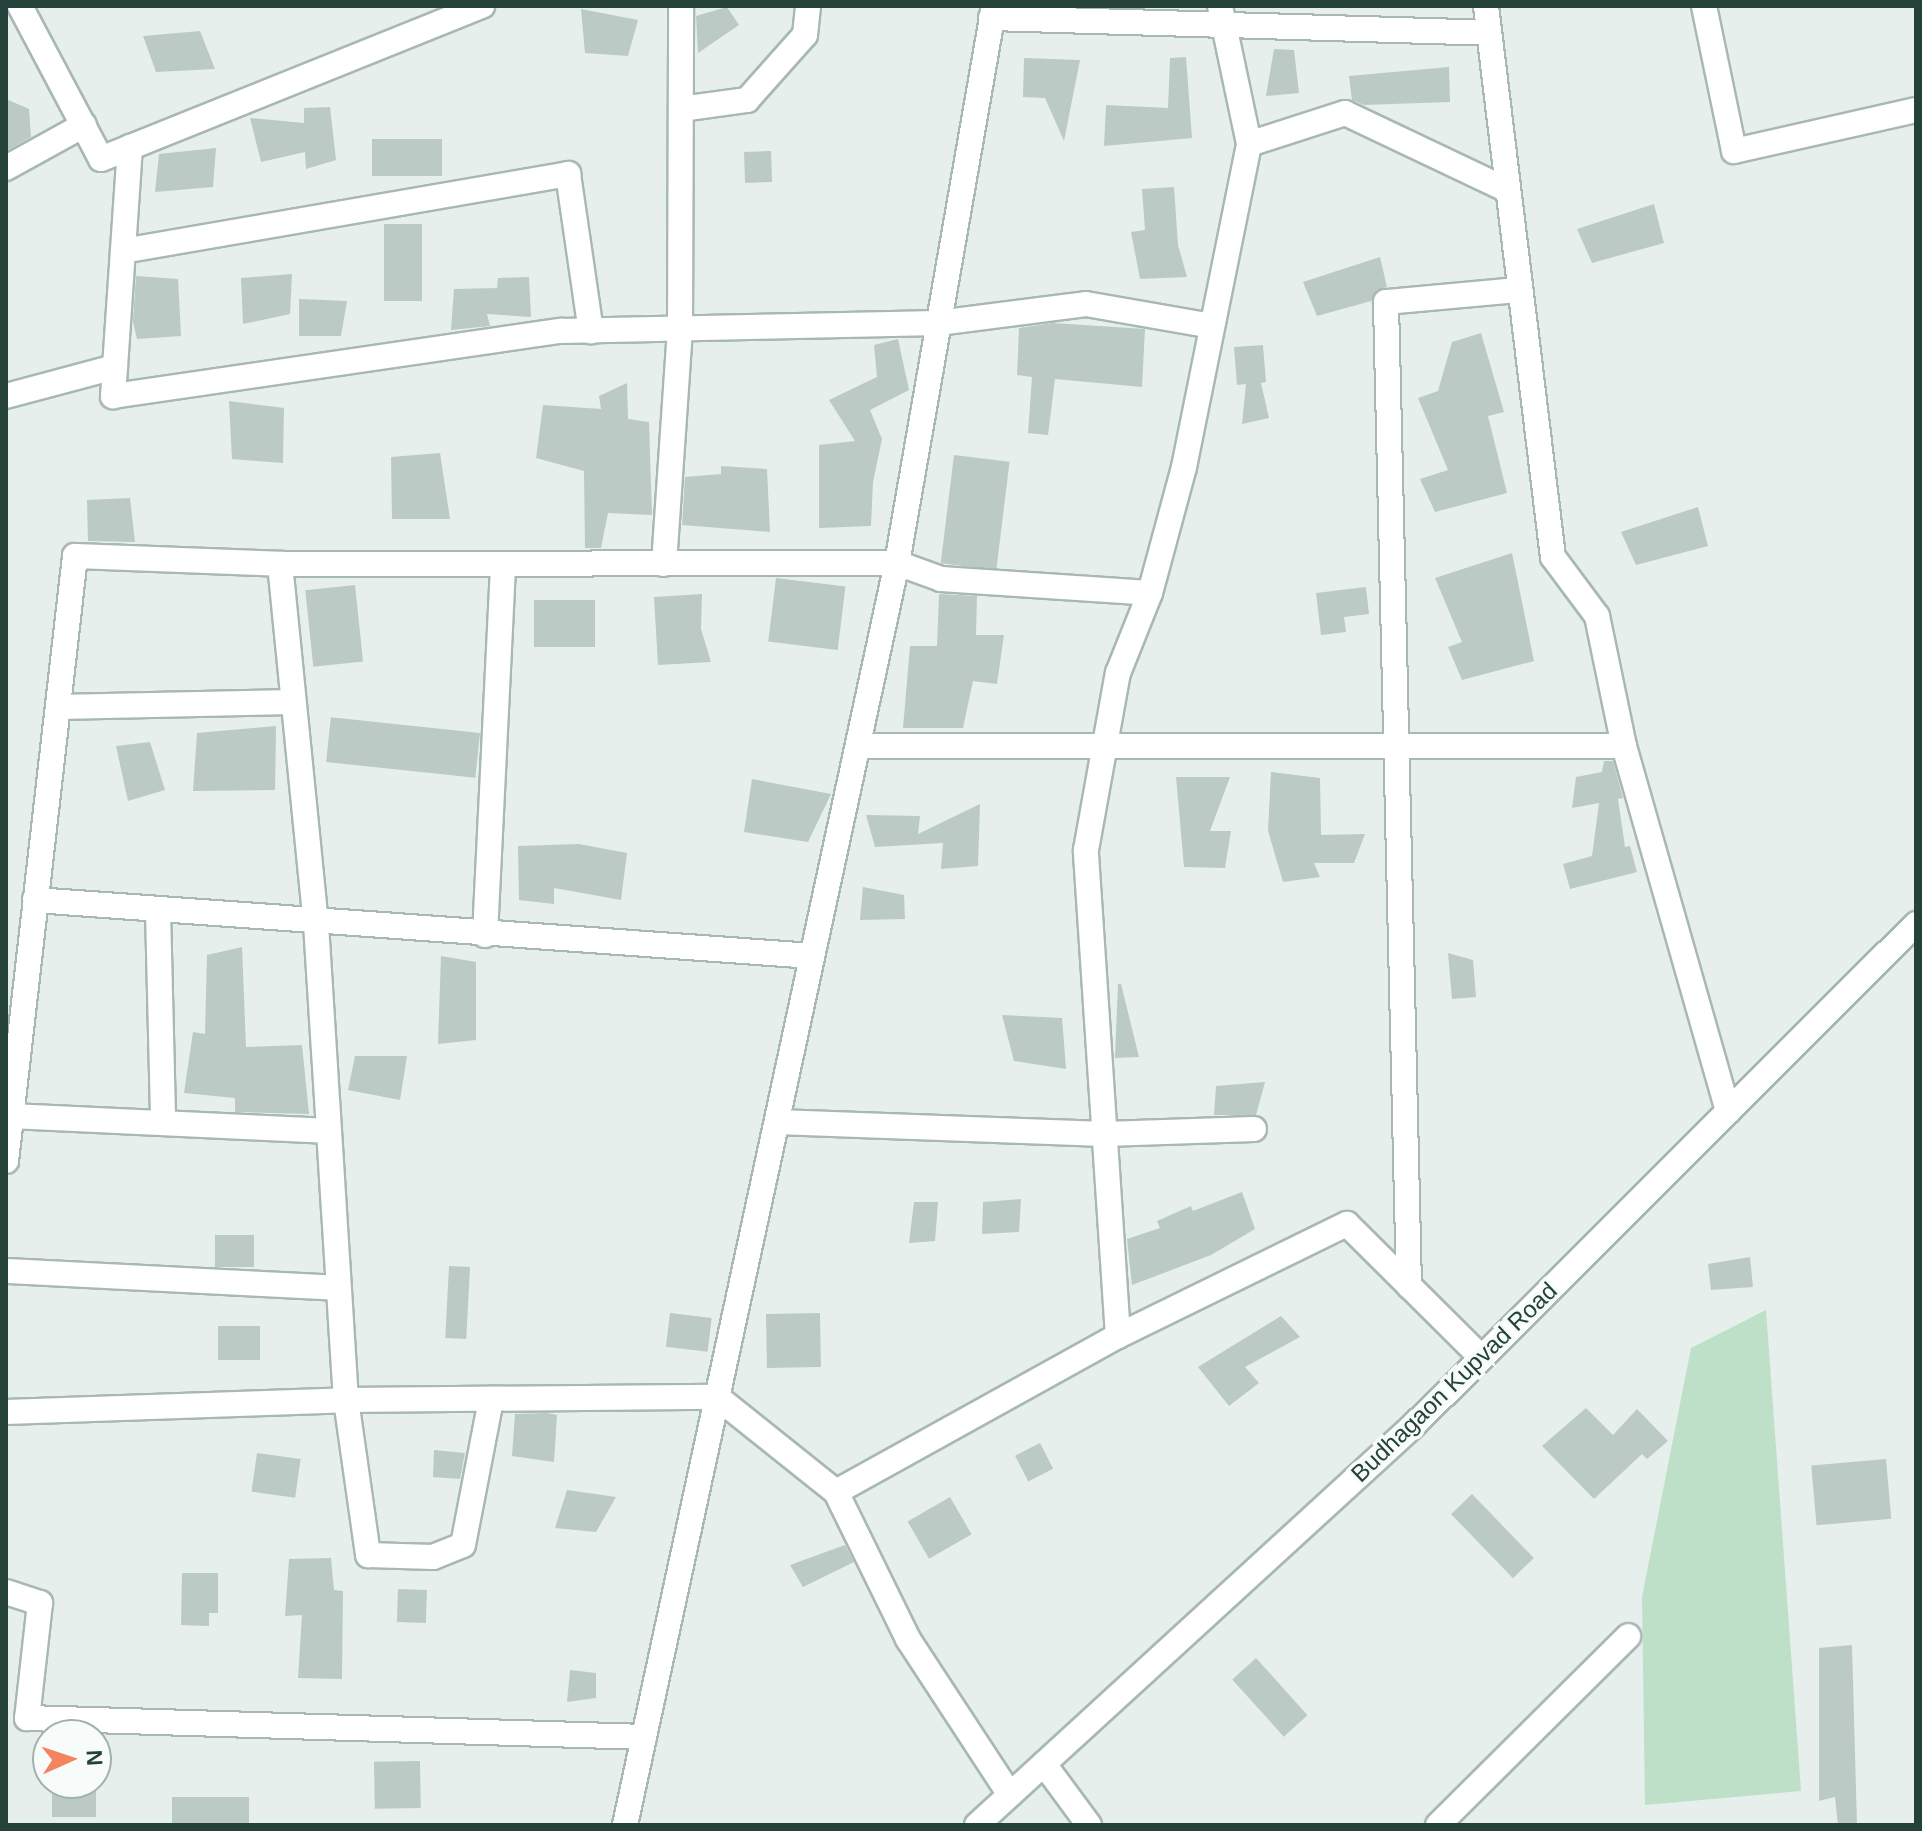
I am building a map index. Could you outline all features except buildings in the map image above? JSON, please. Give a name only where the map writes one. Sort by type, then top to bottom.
[{"type":"street","points":[[20,6],[101,159],[482,6]]},
{"type":"street","points":[[664,564],[680,330],[681,6]]},
{"type":"street","points":[[681,109],[747,100],[805,35],[808,6]]},
{"type":"street","points":[[1486,6],[1553,557],[1597,616],[1624,746],[1728,1111]]},
{"type":"street","points":[[1704,6],[1734,151],[1916,110]]},
{"type":"street","points":[[625,1825],[897,563],[992,12],[1220,16],[1489,33]]},
{"type":"street","points":[[1118,1336],[1086,850],[1118,673],[1150,593],[1184,467],[1249,144],[1220,16]]},
{"type":"street","points":[[1249,144],[1345,113],[1507,190]]},
{"type":"street","points":[[6,168],[84,125]]},
{"type":"street","points":[[130,147],[113,396],[362,356],[591,331],[938,323],[1086,304],[1212,326]]},
{"type":"street","points":[[123,251],[568,174],[591,331]]},
{"type":"street","points":[[1409,1286],[1386,302],[1519,290]]},
{"type":"street","points":[[6,396],[115,367]]},
{"type":"street","points":[[6,1161],[75,556],[280,564],[897,563],[941,579],[1150,593]]},
{"type":"street","points":[[280,564],[316,924],[346,1400],[368,1555],[433,1557],[463,1545],[491,1399]]},
{"type":"street","points":[[485,935],[503,564]]},
{"type":"street","points":[[58,707],[293,702]]},
{"type":"street","points":[[858,746],[1624,746]]},
{"type":"street","points":[[35,900],[316,924],[812,956]]},
{"type":"street","points":[[158,911],[163,1121]]},
{"type":"street","name":"Budhagaon Kupvad Road","points":[[977,1825],[1481,1357],[1916,924]]},
{"type":"street","points":[[12,1116],[329,1131]]},
{"type":"street","points":[[777,1122],[1105,1134],[1254,1129]]},
{"type":"street","points":[[836,1492],[1118,1336],[1347,1224],[1481,1357]]},
{"type":"street","points":[[6,1271],[339,1288]]},
{"type":"street","points":[[6,1412],[346,1400],[717,1397],[836,1492],[908,1639],[1010,1795]]},
{"type":"street","points":[[6,1592],[40,1603],[27,1718],[644,1737]]},
{"type":"street","points":[[1438,1825],[1628,1636]]},
{"type":"street","points":[[1044,1764],[1089,1825]]},
{"type":"green space","points":[[1766,1310],[1801,1791],[1645,1805],[1642,1597],[1691,1348]]}]
